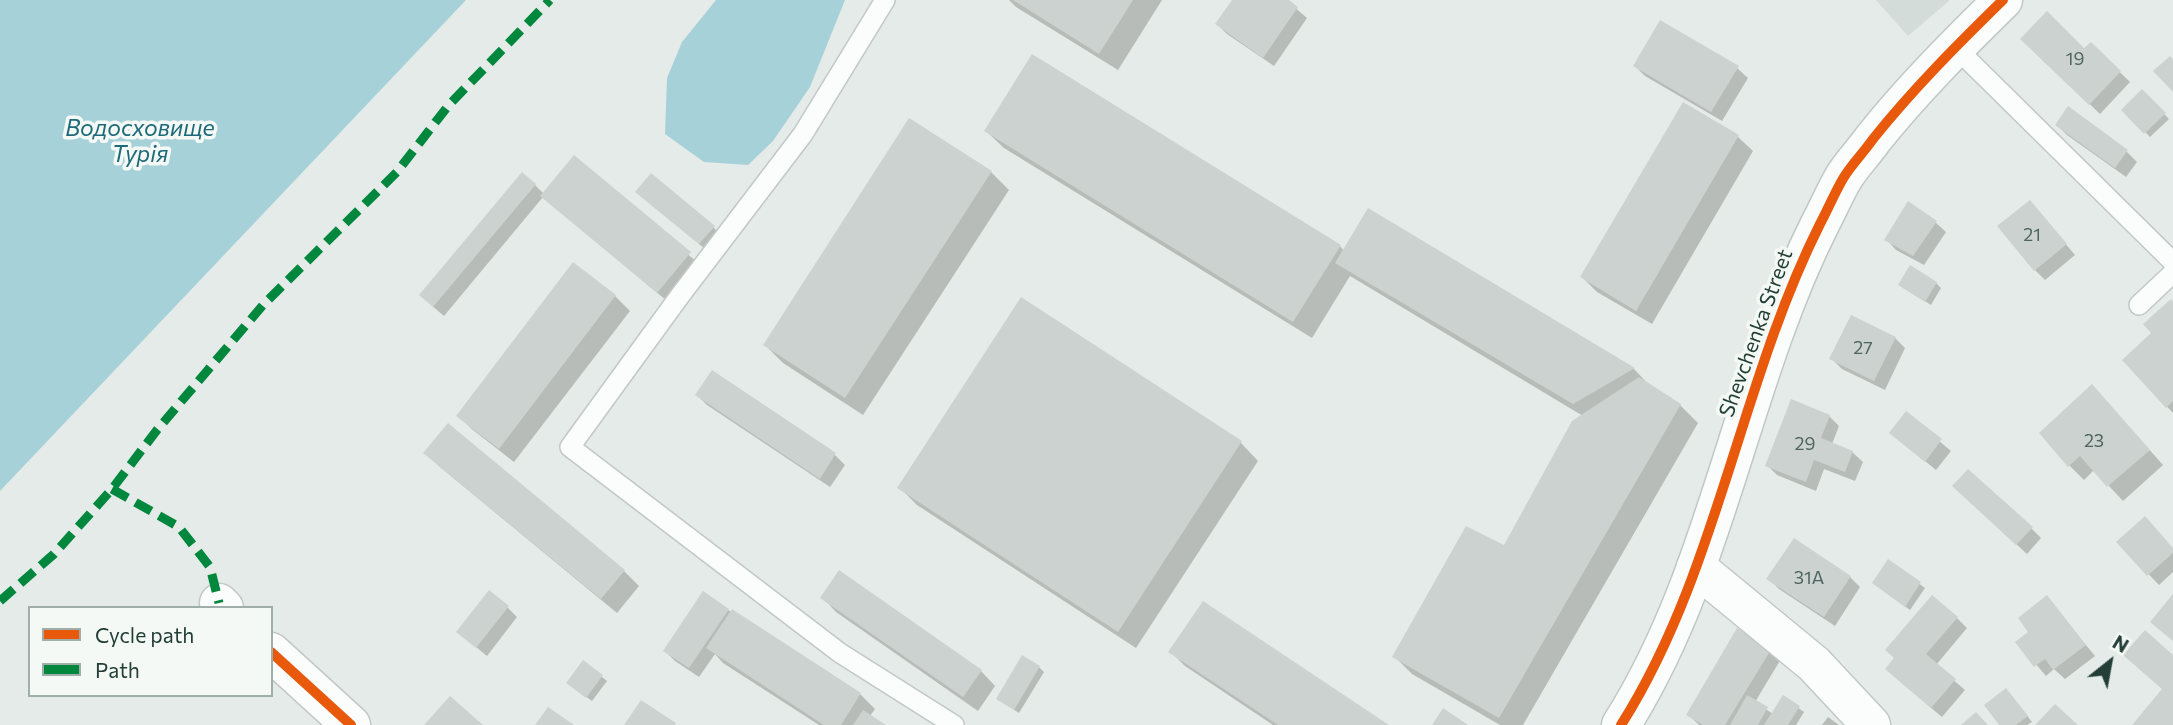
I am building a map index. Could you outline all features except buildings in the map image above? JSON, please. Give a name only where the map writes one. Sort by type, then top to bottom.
[{"type":"street","name":"Shevchenka Street","points":[[1621,725],[1668,636],[1696,567],[1770,338],[1805,254],[1844,176],[1907,96],[2003,0]]},
{"type":"street","points":[[1696,567],[1814,664],[1871,725]]},
{"type":"street","points":[[273,654],[351,725]]},
{"type":"lane","points":[[885,0],[803,134],[679,297],[570,447],[840,653],[954,725]]},
{"type":"lane","points":[[1955,47],[2173,262]]},
{"type":"lane","points":[[2139,305],[2173,273]]},
{"type":"shaded area","points":[[1876,0],[1950,0],[1908,36]]},
{"type":"water","name":"Водосховище Турія","points":[[0,0],[466,0],[0,491]]},
{"type":"water","points":[[716,0],[845,0],[810,87],[773,141],[748,165],[704,162],[665,134],[667,78],[682,42]]},
{"type":"marked path","points":[[0,601],[54,554],[112,489],[157,430],[263,305],[397,172],[448,106],[550,0]]},
{"type":"marked path","points":[[112,489],[179,527],[210,567],[219,603]]},
{"type":"cycle path","points":[[1621,725],[1654,666],[1682,605],[1792,285],[1844,177],[1904,103],[2003,0]]},
{"type":"cycle path","points":[[273,654],[351,725]]}]
